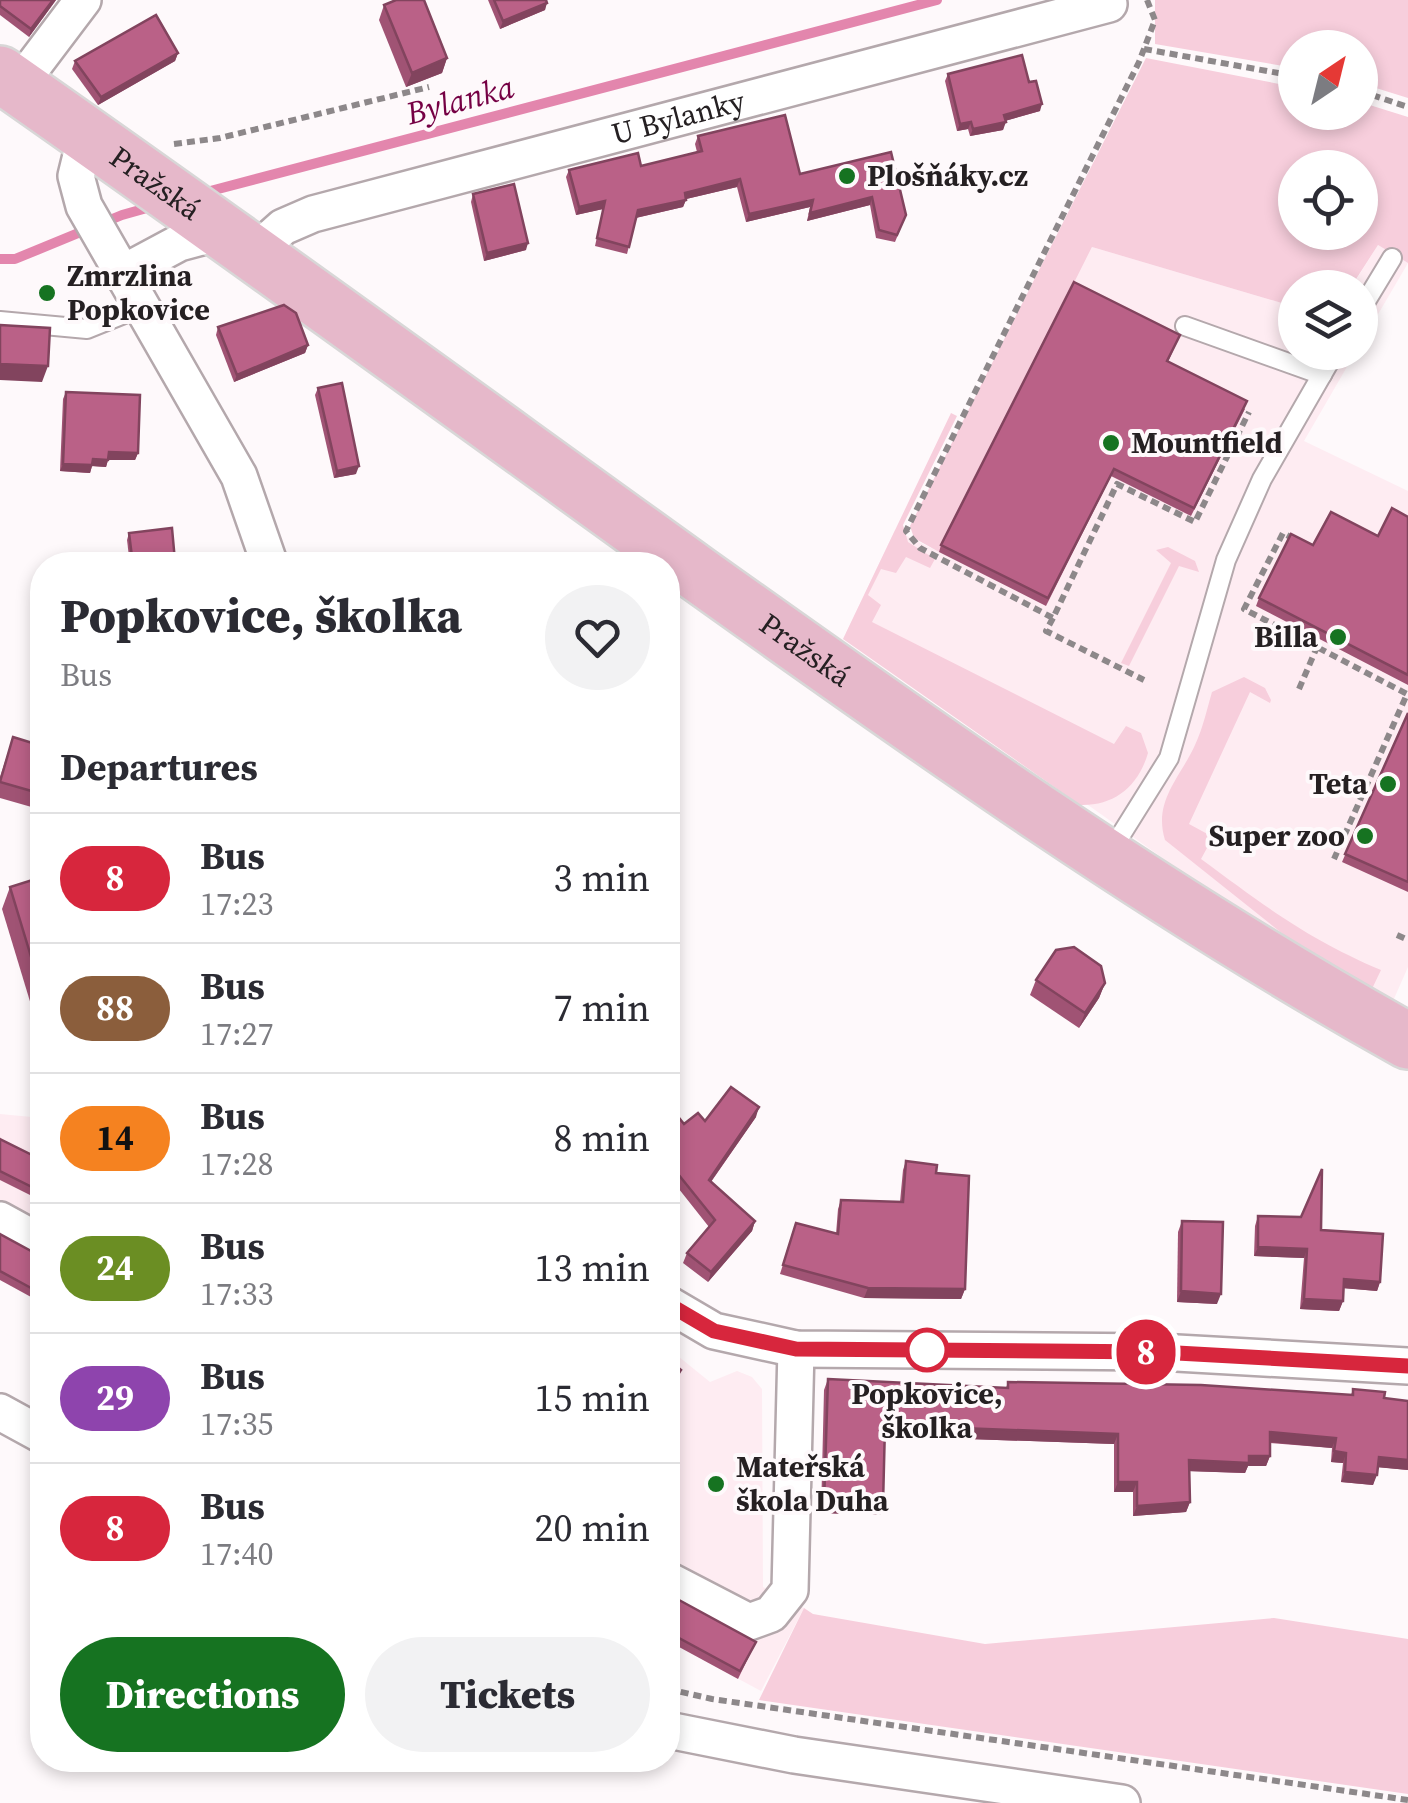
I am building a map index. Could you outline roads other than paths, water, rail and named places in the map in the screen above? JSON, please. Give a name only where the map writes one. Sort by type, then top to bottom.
[{"type":"main road","name":"Pražská","points":[[9,80],[670,552]]},
{"type":"main road","name":"Pražská","points":[[680,559],[1106,858],[1408,1041]]},
{"type":"street","points":[[9,80],[83,0]]},
{"type":"street","name":"U Bylanky","points":[[230,235],[283,226],[313,214],[1109,4]]},
{"type":"street","name":"Pražská","points":[[86,135],[76,176],[84,206],[238,476],[265,552]]},
{"type":"street","name":"Pražská","points":[[122,274],[178,243],[230,235]]},
{"type":"street","points":[[0,1220],[30,1236]]},
{"type":"street","points":[[680,1311],[714,1331],[796,1349],[1159,1352],[1408,1366]]},
{"type":"street","points":[[680,1586],[748,1622],[771,1614],[790,1590],[796,1349]]},
{"type":"street","points":[[0,1412],[30,1428]]},
{"type":"street","points":[[680,1732],[794,1755],[1122,1803]]},
{"type":"lane","points":[[1378,281],[1392,258]]},
{"type":"lane","points":[[0,321],[88,329],[140,308]]},
{"type":"lane","points":[[1185,326],[1322,375]]},
{"type":"lane","points":[[1106,858],[1169,758],[1226,560],[1262,478],[1325,370]]},
{"type":"waterway","name":"Bylanka","points":[[199,194],[937,0]]},
{"type":"waterway","name":"Bylanka","points":[[0,259],[15,259],[154,206]]},
{"type":"place","name":"Plošňáky.cz","points":[[847,176]]},
{"type":"place","name":"Zmrzlina Popkovice","points":[[47,293]]},
{"type":"place","name":"Mountfield","points":[[1111,443]]},
{"type":"place","name":"Billa","points":[[1338,637]]},
{"type":"place","name":"Teta","points":[[1388,784]]},
{"type":"place","name":"Super zoo","points":[[1365,836]]},
{"type":"place","name":"Popkovice, školka","points":[[927,1350]]},
{"type":"place","name":"Mateřská škola Duha","points":[[716,1484]]}]
